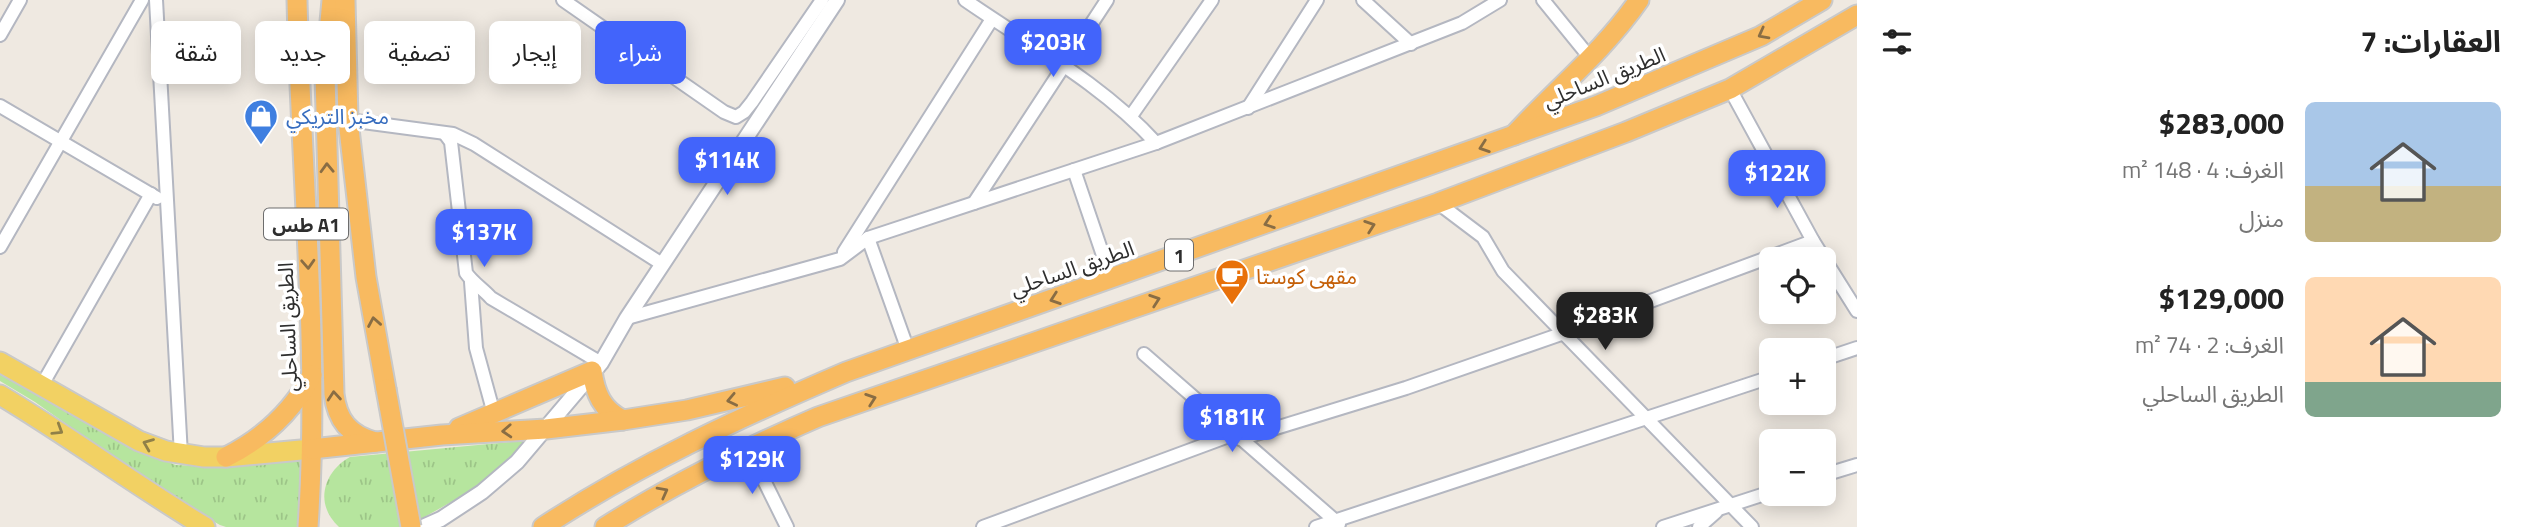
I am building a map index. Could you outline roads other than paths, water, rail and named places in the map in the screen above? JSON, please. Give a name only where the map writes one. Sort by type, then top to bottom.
[{"type":"highway","name":"الطريق الساحلي","points":[[297,0],[313,374],[308,527]]},
{"type":"highway","points":[[332,0],[325,76],[335,408],[341,421],[351,431],[362,439],[376,442]]},
{"type":"highway","name":"طس A1","points":[[345,0],[348,120],[366,277],[411,527]]},
{"type":"highway","points":[[1512,137],[1591,60],[1639,0]]},
{"type":"highway","name":"الطريق الساحلي","points":[[543,527],[673,450],[754,411],[846,372],[1596,106],[1761,36],[1822,0]]},
{"type":"highway","name":"1","points":[[605,527],[654,496],[748,448],[818,417],[1438,203],[1626,132],[1730,89],[1857,15]]},
{"type":"highway","points":[[442,435],[596,367],[596,393],[608,410],[623,420]]},
{"type":"highway","points":[[312,449],[623,420],[699,407],[846,372]]},
{"type":"highway","points":[[226,457],[245,448],[277,423],[297,400],[313,374]]},
{"type":"highway","points":[[310,492],[318,516],[325,527]]},
{"type":"main road","points":[[0,362],[139,441],[181,455],[226,457],[312,449]]},
{"type":"main road","points":[[0,395],[59,430],[200,526]]},
{"type":"street","points":[[0,35],[20,0]]},
{"type":"street","points":[[0,247],[142,0]]},
{"type":"street","points":[[156,0],[181,455]]},
{"type":"street","points":[[563,0],[724,112],[737,117],[744,113],[752,102],[822,0]]},
{"type":"street","points":[[423,527],[441,519],[482,492],[517,462],[596,367],[837,0]]},
{"type":"street","points":[[965,0],[1131,116],[1156,143]]},
{"type":"street","points":[[974,203],[1107,0]]},
{"type":"street","points":[[1131,116],[1212,0]]},
{"type":"street","points":[[1248,108],[1317,0]]},
{"type":"street","points":[[1363,0],[1412,44]]},
{"type":"street","points":[[627,318],[840,259],[868,238],[1156,143],[1412,44],[1462,23],[1500,0]]},
{"type":"street","points":[[1543,0],[1591,60]]},
{"type":"street","points":[[840,259],[992,19]]},
{"type":"street","points":[[1730,89],[1813,241],[1857,311]]},
{"type":"street","points":[[0,107],[62,141],[169,207]]},
{"type":"street","points":[[348,120],[453,134],[474,144],[662,264]]},
{"type":"street","points":[[445,134],[451,142],[466,273],[471,282],[476,348],[494,414]]},
{"type":"street","points":[[1074,170],[1111,279]]},
{"type":"street","points":[[42,385],[151,194]]},
{"type":"street","points":[[1438,203],[1483,237],[1503,271],[1726,506],[1752,527]]},
{"type":"street","points":[[868,238],[908,350]]},
{"type":"street","points":[[983,527],[1237,436],[1406,388],[1813,241]]},
{"type":"street","points":[[471,282],[480,286],[491,299],[596,367]]},
{"type":"street","points":[[1836,355],[1857,348]]},
{"type":"street","points":[[1144,354],[1339,524]]},
{"type":"street","points":[[1316,527],[1339,524],[1759,381]]},
{"type":"street","points":[[748,448],[787,527]]},
{"type":"street","points":[[1836,471],[1857,465]]},
{"type":"street","points":[[1663,527],[1759,496]]},
{"type":"street","points":[[1699,527],[1726,506]]},
{"type":"place","name":"مخبز التريكي","points":[[261,146]]},
{"type":"place","name":"مقهى كوستا","points":[[1232,306]]}]
